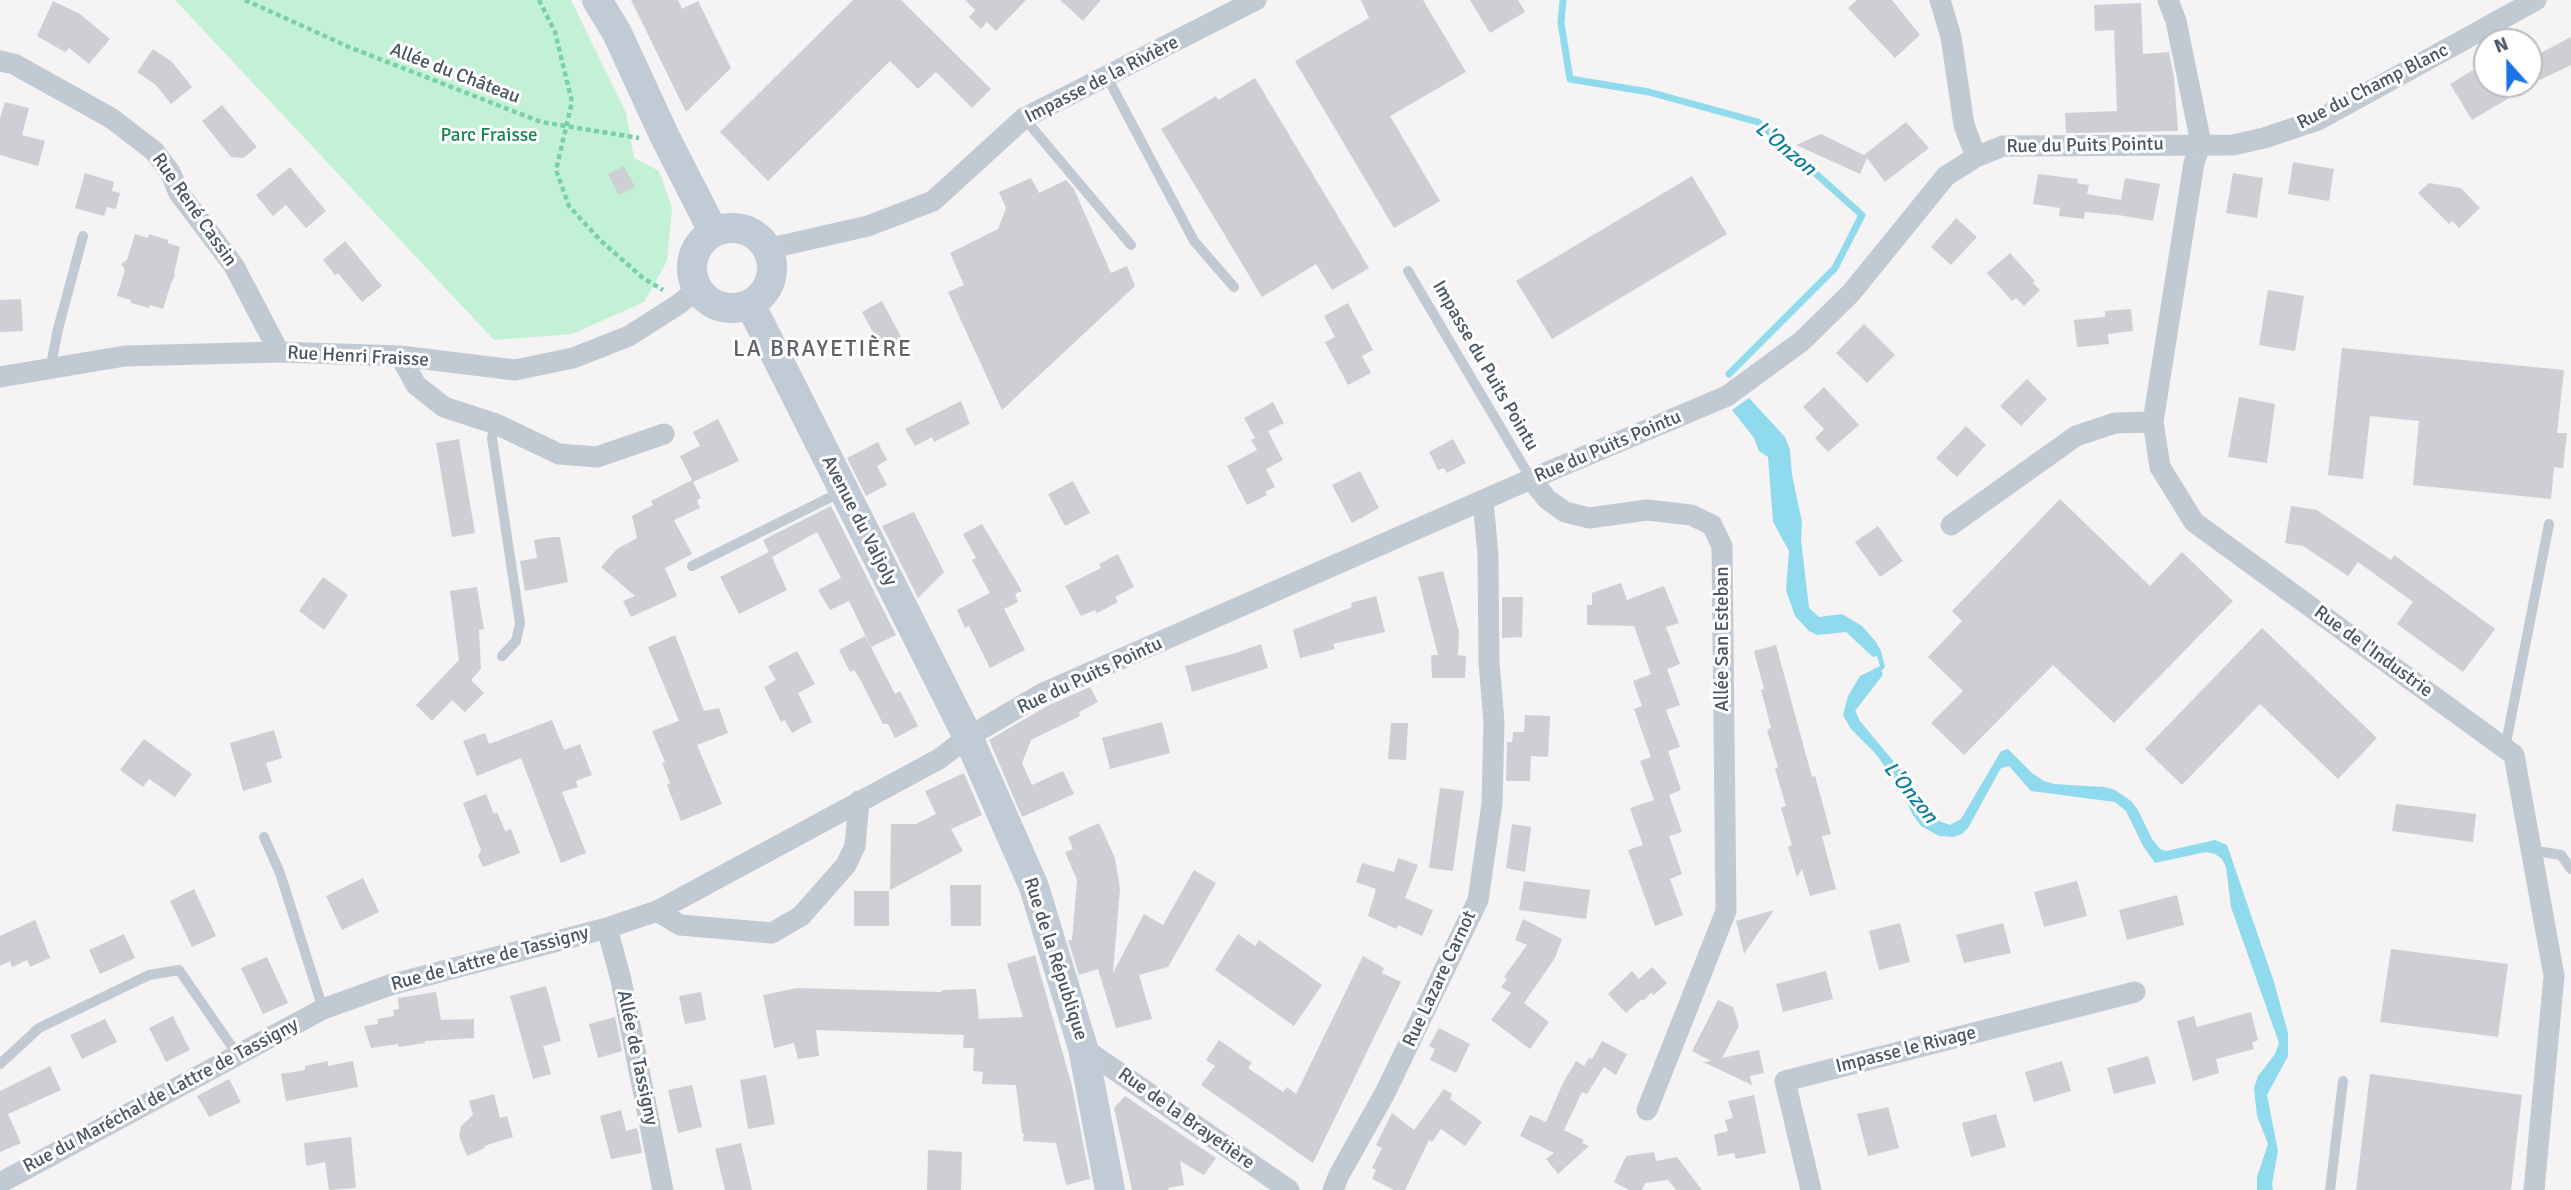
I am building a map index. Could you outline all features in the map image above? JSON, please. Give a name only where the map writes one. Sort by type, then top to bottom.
[{"type":"main road","points":[[597,0],[617,33],[665,137],[713,231]]},
{"type":"main road","points":[[740,229],[760,239],[767,249],[772,274],[761,296],[751,304],[727,309],[705,299],[688,297],[692,276],[691,262],[696,249],[713,231],[740,229]]},
{"type":"main road","name":"Avenue du Valjoly","points":[[751,304],[968,737]]},
{"type":"main road","name":"Rue de la République","points":[[968,737],[1034,887],[1083,1048],[1110,1190]]},
{"type":"street","points":[[1940,0],[1951,37],[1964,125],[1976,157]]},
{"type":"street","points":[[2168,0],[2176,21],[2201,143]]},
{"type":"street","name":"Rue du Champ Blanc","points":[[2201,143],[2233,145],[2318,120],[2536,0]]},
{"type":"street","name":"Impasse de la Rivière","points":[[767,249],[868,226],[933,201],[1024,118],[1243,3]]},
{"type":"street","name":"Rue René Cassin","points":[[0,61],[15,64],[111,118],[154,151],[170,172],[179,193],[234,266],[279,352]]},
{"type":"street","name":"Rue du Puits Pointu","points":[[968,737],[1043,693],[1727,396],[1802,341],[1851,293],[1946,176],[1976,157],[2003,146],[2201,143]]},
{"type":"street","name":"Rue de l'Industrie","points":[[2201,143],[2194,163],[2153,422],[2160,467],[2194,522],[2505,748]]},
{"type":"street","name":"Rue Henri Fraisse","points":[[0,377],[125,356],[279,352],[400,356],[515,370],[573,358],[629,336],[688,297]]},
{"type":"street","points":[[400,356],[416,385],[444,407],[496,424],[559,454],[597,457],[664,434]]},
{"type":"street","points":[[1951,525],[2076,436],[2115,423],[2153,422]]},
{"type":"street","name":"Allée San Esteban","points":[[1531,479],[1547,499],[1565,513],[1589,518],[1647,510],[1691,515],[1712,525],[1722,546],[1726,911],[1647,1110]]},
{"type":"street","name":"Rue Lazare Carnot","points":[[1333,1190],[1385,1093],[1478,900],[1492,804],[1494,722],[1489,662],[1488,555],[1483,500]]},
{"type":"street","name":"Rue de Lattre de Tassigny","points":[[323,1009],[390,985],[607,928],[657,911],[939,759],[968,737]]},
{"type":"street","points":[[2505,748],[2514,755],[2554,976],[2533,1190]]},
{"type":"street","points":[[657,911],[680,925],[772,933],[801,916],[846,865],[855,846],[859,801]]},
{"type":"street","name":"Allée de Tassigny","points":[[607,928],[623,992],[663,1190]]},
{"type":"street","name":"Impasse le Rivage","points":[[1811,1190],[1785,1081],[2135,992]]},
{"type":"street","name":"Rue du Maréchal de Lattre de Tassigny","points":[[0,1183],[323,1009]]},
{"type":"street","name":"Rue de la Brayetière","points":[[1083,1048],[1289,1190]]},
{"type":"lane","points":[[1107,75],[1194,241],[1234,287]]},
{"type":"lane","points":[[1024,118],[1131,245]]},
{"type":"lane","points":[[50,370],[83,236]]},
{"type":"lane","name":"Impasse du Puits Pointu","points":[[1408,271],[1531,479]]},
{"type":"lane","points":[[496,424],[492,438],[520,623],[516,641],[502,656]]},
{"type":"lane","points":[[692,566],[843,491]]},
{"type":"lane","points":[[2505,748],[2549,524]]},
{"type":"lane","points":[[264,837],[280,873],[323,1009]]},
{"type":"lane","points":[[2531,850],[2561,855],[2571,869]]},
{"type":"lane","points":[[0,1064],[39,1028],[149,975],[179,970],[237,1054]]},
{"type":"lane","points":[[2330,1190],[2343,1081]]},
{"type":"path","name":"Allée du Château","points":[[245,0],[374,57],[541,122],[637,138],[665,137]]},
{"type":"path","points":[[538,0],[555,32],[572,102],[556,170],[569,206],[600,240],[635,271],[662,289],[688,297]]},
{"type":"green space","name":"Parc Fraisse","points":[[175,0],[571,0],[626,113],[634,158],[659,171],[672,208],[667,261],[644,302],[572,334],[494,340]]},
{"type":"water","points":[[1749,398],[1785,437],[1790,450],[1792,475],[1802,522],[1801,540],[1809,608],[1819,617],[1842,614],[1862,626],[1876,642],[1885,667],[1864,690],[1855,710],[1860,721],[1899,768],[1932,815],[1950,825],[1961,819],[2001,751],[2008,749],[2044,781],[2115,790],[2131,801],[2138,810],[2160,849],[2166,851],[2215,840],[2227,845],[2274,982],[2288,1033],[2288,1056],[2267,1095],[2278,1151],[2273,1190],[2257,1190],[2257,1177],[2268,1144],[2257,1116],[2254,1088],[2258,1076],[2275,1054],[2279,1043],[2231,907],[2226,867],[2222,859],[2206,852],[2155,863],[2143,846],[2126,811],[2115,802],[2031,791],[2009,766],[2001,768],[1968,828],[1962,834],[1953,837],[1939,836],[1921,826],[1895,780],[1874,752],[1851,729],[1843,715],[1848,696],[1860,676],[1880,666],[1877,656],[1873,657],[1846,632],[1817,635],[1809,631],[1795,616],[1786,590],[1789,551],[1773,522],[1768,457],[1759,451],[1754,438],[1732,410]]},
{"type":"building","points":[[631,0],[678,0],[682,9],[698,1],[731,68],[686,112]]},
{"type":"building","points":[[853,0],[901,0],[991,89],[972,108],[936,72],[918,89],[890,61],[768,181],[720,132]]},
{"type":"building","points":[[965,0],[1026,0],[996,31],[987,22],[981,29],[969,17],[975,10]]},
{"type":"building","points":[[1060,0],[1101,0],[1083,21]]},
{"type":"building","points":[[1361,0],[1423,0],[1466,72],[1390,116],[1440,201],[1394,228],[1295,61],[1369,18]]},
{"type":"building","points":[[1470,0],[1518,0],[1525,12],[1490,33]]},
{"type":"building","points":[[1857,0],[1892,0],[1920,35],[1895,58],[1848,8]]},
{"type":"building","points":[[53,1],[80,14],[110,39],[89,64],[69,48],[65,52],[37,36]]},
{"type":"building","points":[[2141,3],[2143,54],[2169,52],[2174,77],[2178,131],[2066,133],[2065,113],[2117,111],[2114,30],[2095,31],[2094,5]]},
{"type":"building","points":[[2571,37],[2571,65],[2543,79],[2543,52]]},
{"type":"building","points":[[153,49],[172,62],[192,87],[171,104],[156,85],[137,72]]},
{"type":"building","points":[[2473,70],[2473,98],[2509,98],[2472,120],[2450,84]]},
{"type":"building","points":[[1255,78],[1369,268],[1332,290],[1316,264],[1262,297],[1161,129],[1216,96],[1218,100]]},
{"type":"building","points":[[5,102],[29,108],[22,135],[45,141],[38,166],[0,155],[0,119]]},
{"type":"building","points":[[222,105],[257,147],[243,158],[231,157],[202,121]]},
{"type":"building","points":[[1906,122],[1929,148],[1885,182],[1867,158],[1860,174],[1796,145],[1821,134],[1864,155]]},
{"type":"building","points":[[2293,162],[2334,169],[2329,201],[2288,194]]},
{"type":"building","points":[[624,166],[635,187],[619,195],[608,174]]},
{"type":"building","points":[[290,167],[326,211],[306,228],[286,205],[273,216],[256,195]]},
{"type":"building","points":[[85,173],[114,182],[112,191],[120,193],[116,209],[107,207],[104,216],[75,208]]},
{"type":"building","points":[[2233,173],[2263,178],[2257,218],[2226,213]]},
{"type":"building","points":[[2038,174],[2078,179],[2077,183],[2089,185],[2087,194],[2121,200],[2125,178],[2160,184],[2153,221],[2085,212],[2084,219],[2059,216],[2060,208],[2033,204]]},
{"type":"building","points":[[1692,176],[1727,234],[1552,339],[1516,281]]},
{"type":"building","points":[[1031,178],[1039,193],[1066,180],[1074,189],[1111,273],[1127,266],[1135,286],[1002,410],[948,292],[964,285],[950,253],[998,229],[1006,208],[999,192]]},
{"type":"building","points":[[2429,183],[2461,188],[2480,208],[2459,228],[2452,221],[2449,224],[2418,193]]},
{"type":"building","points":[[1956,218],[1977,237],[1951,265],[1931,247]]},
{"type":"building","points":[[135,234],[148,238],[149,234],[180,247],[175,276],[163,309],[131,303],[131,300],[117,296],[125,270],[121,264],[127,260]]},
{"type":"building","points":[[345,241],[382,286],[362,302],[338,273],[335,275],[323,260]]},
{"type":"building","points":[[2010,253],[2040,290],[2024,306],[2016,298],[2012,301],[1987,273]]},
{"type":"building","points":[[2268,290],[2304,296],[2295,351],[2259,345]]},
{"type":"building","points":[[21,299],[23,331],[0,332],[0,300]]},
{"type":"building","points":[[882,301],[907,348],[887,358],[862,312]]},
{"type":"building","points":[[1348,303],[1373,350],[1362,356],[1371,373],[1348,385],[1325,342],[1335,337],[1324,316]]},
{"type":"building","points":[[2131,309],[2133,331],[2108,334],[2109,344],[2077,347],[2074,320],[2105,317],[2105,311]]},
{"type":"building","points":[[1864,324],[1895,355],[1867,383],[1836,353]]},
{"type":"building","points":[[2342,348],[2564,370],[2557,433],[2567,433],[2563,468],[2554,467],[2551,499],[2413,485],[2419,421],[2370,416],[2363,479],[2328,475]]},
{"type":"building","points":[[2027,379],[2047,399],[2021,426],[2000,406]]},
{"type":"building","points":[[1824,387],[1859,425],[1828,452],[1815,438],[1824,429],[1803,407]]},
{"type":"building","points":[[2239,397],[2275,404],[2267,463],[2228,457]]},
{"type":"building","points":[[961,401],[970,424],[934,442],[932,437],[915,446],[905,429]]},
{"type":"building","points":[[1273,402],[1284,423],[1268,431],[1283,460],[1266,469],[1275,487],[1265,492],[1267,495],[1247,505],[1227,466],[1257,450],[1251,440],[1255,438],[1244,418]]},
{"type":"building","points":[[718,419],[739,461],[693,482],[701,498],[697,500],[700,508],[674,520],[692,554],[665,568],[677,596],[631,617],[623,601],[635,596],[601,567],[617,549],[637,538],[632,516],[653,505],[651,501],[692,480],[680,456],[700,446],[693,432]]},
{"type":"building","points":[[1966,426],[1986,445],[1957,477],[1936,458]]},
{"type":"building","points":[[459,439],[475,533],[452,537],[436,443]]},
{"type":"building","points":[[1453,439],[1466,463],[1447,473],[1444,468],[1438,470],[1429,452]]},
{"type":"building","points":[[878,442],[887,460],[877,466],[887,485],[866,496],[847,458]]},
{"type":"building","points":[[1360,471],[1379,508],[1352,523],[1332,485]]},
{"type":"building","points":[[1073,481],[1090,513],[1065,526],[1048,494]]},
{"type":"building","points":[[2060,499],[2150,586],[2182,552],[2233,601],[2114,723],[2053,665],[1964,755],[1931,723],[1963,691],[1928,657],[1962,621],[1952,611]]},
{"type":"building","points":[[831,506],[896,635],[871,647],[849,601],[830,610],[818,590],[841,578],[817,532],[772,557],[771,555],[787,590],[739,614],[720,577],[769,552],[763,540]]},
{"type":"building","points":[[2291,506],[2317,510],[2391,560],[2394,555],[2495,629],[2463,672],[2397,624],[2413,602],[2358,562],[2348,576],[2303,546],[2285,543]]},
{"type":"building","points":[[914,512],[944,572],[918,598],[882,526]]},
{"type":"building","points":[[982,524],[1022,591],[1015,594],[1018,602],[1004,609],[1025,650],[990,668],[969,626],[965,628],[957,610],[990,593],[972,560],[976,558],[963,534]]},
{"type":"building","points":[[1878,526],[1903,561],[1880,577],[1855,542]]},
{"type":"building","points":[[560,537],[568,582],[525,591],[520,561],[537,558],[534,540]]},
{"type":"building","points":[[1118,554],[1134,587],[1115,597],[1118,602],[1097,613],[1095,610],[1081,616],[1065,586],[1101,568],[1099,564]]},
{"type":"building","points":[[1443,571],[1459,632],[1458,655],[1466,656],[1465,678],[1432,678],[1431,655],[1438,655],[1418,577]]},
{"type":"building","points":[[323,577],[348,595],[324,630],[299,611]]},
{"type":"building","points":[[1621,583],[1627,600],[1664,586],[1679,623],[1666,627],[1680,664],[1667,669],[1680,705],[1666,710],[1680,747],[1668,751],[1681,790],[1669,795],[1682,832],[1669,836],[1682,874],[1670,879],[1683,915],[1655,926],[1628,850],[1643,845],[1630,808],[1654,800],[1640,761],[1651,757],[1634,709],[1642,706],[1633,681],[1659,671],[1651,674],[1634,626],[1587,625],[1587,605],[1592,605],[1592,593]]},
{"type":"building","points":[[477,587],[484,629],[479,630],[481,669],[471,680],[484,693],[465,712],[452,700],[432,721],[416,705],[459,660],[450,591]]},
{"type":"building","points":[[1376,596],[1385,632],[1333,644],[1335,649],[1300,658],[1293,630],[1352,607],[1351,603]]},
{"type":"building","points":[[1502,597],[1523,597],[1522,637],[1502,638]]},
{"type":"building","points":[[2262,628],[2377,738],[2338,779],[2260,704],[2182,785],[2145,749]]},
{"type":"building","points":[[675,635],[704,711],[719,708],[728,733],[697,745],[722,804],[681,821],[667,785],[670,783],[662,763],[665,762],[652,731],[679,721],[648,647]]},
{"type":"building","points":[[865,636],[895,694],[900,691],[918,726],[895,738],[888,724],[883,724],[861,681],[854,670],[850,672],[839,650]]},
{"type":"building","points":[[1261,644],[1268,668],[1192,692],[1185,666]]},
{"type":"building","points":[[1776,645],[1812,777],[1815,776],[1831,834],[1822,836],[1836,889],[1810,896],[1802,869],[1797,877],[1788,847],[1792,845],[1781,808],[1786,806],[1775,769],[1778,767],[1767,730],[1771,728],[1754,651]]},
{"type":"building","points":[[797,651],[815,684],[798,693],[812,722],[792,733],[785,720],[781,722],[764,687],[776,680],[768,666]]},
{"type":"building","points":[[1090,687],[1098,702],[1079,712],[1080,716],[1031,740],[1022,763],[1032,785],[1063,771],[1074,794],[1022,817],[989,740],[1049,705]]},
{"type":"building","points":[[1525,715],[1550,716],[1548,757],[1531,756],[1530,781],[1506,781],[1507,742],[1512,742],[1513,732],[1524,732]]},
{"type":"building","points":[[552,720],[564,750],[580,744],[592,775],[576,781],[578,787],[562,792],[586,853],[561,863],[521,758],[477,776],[463,741],[485,733],[489,744]]},
{"type":"building","points":[[1162,722],[1170,753],[1110,769],[1102,738]]},
{"type":"building","points":[[1391,723],[1408,723],[1406,760],[1388,759]]},
{"type":"building","points":[[274,730],[282,758],[266,763],[272,782],[243,791],[230,743]]},
{"type":"building","points":[[144,739],[192,774],[175,797],[149,779],[143,787],[120,770]]},
{"type":"building","points":[[964,773],[982,815],[951,829],[963,851],[890,890],[891,824],[916,824],[936,814],[925,791]]},
{"type":"building","points":[[1440,788],[1464,791],[1453,871],[1429,868]]},
{"type":"building","points":[[486,794],[505,831],[511,829],[520,853],[483,867],[478,856],[481,850],[463,803]]},
{"type":"building","points":[[2396,804],[2476,814],[2473,842],[2392,831]]},
{"type":"building","points":[[1099,823],[1115,858],[1120,889],[1113,973],[1144,914],[1163,925],[1194,870],[1216,883],[1168,967],[1139,975],[1152,1019],[1116,1028],[1098,969],[1079,975],[1068,940],[1072,940],[1077,880],[1065,852],[1073,849],[1068,837]]},
{"type":"building","points":[[1512,824],[1531,827],[1525,872],[1506,868]]},
{"type":"building","points":[[1398,858],[1418,865],[1405,898],[1433,910],[1422,936],[1398,925],[1396,929],[1368,916],[1376,889],[1356,882],[1362,863],[1394,872]]},
{"type":"building","points":[[363,878],[379,912],[342,930],[326,896]]},
{"type":"building","points":[[1524,881],[1590,890],[1586,919],[1519,910]]},
{"type":"building","points":[[2077,881],[2087,916],[2044,927],[2034,892]]},
{"type":"building","points":[[950,885],[981,885],[981,926],[951,926]]},
{"type":"building","points":[[194,889],[216,936],[192,947],[170,901]]},
{"type":"building","points":[[854,891],[889,891],[889,926],[854,926]]},
{"type":"building","points":[[2177,895],[2184,925],[2127,940],[2119,910]]},
{"type":"building","points":[[1774,910],[1744,954],[1736,921]]},
{"type":"building","points":[[1523,919],[1562,939],[1555,958],[1524,1003],[1549,1022],[1530,1049],[1491,1020],[1511,993],[1501,987],[1507,979],[1504,977],[1527,945],[1515,940]]},
{"type":"building","points":[[35,920],[50,958],[30,967],[27,960],[12,967],[10,961],[0,966],[0,936]]},
{"type":"building","points":[[1900,923],[1910,962],[1879,970],[1869,931]]},
{"type":"building","points":[[2003,923],[2011,953],[1964,963],[1956,935]]},
{"type":"building","points":[[124,934],[135,958],[100,974],[89,950]]},
{"type":"building","points":[[1238,934],[1255,946],[1259,940],[1322,985],[1294,1026],[1215,970]]},
{"type":"building","points":[[2391,949],[2508,964],[2498,1037],[2380,1022]]},
{"type":"building","points":[[1035,955],[1072,1086],[1090,1179],[1066,1185],[1056,1143],[1023,1141],[1016,1085],[982,1084],[983,1072],[973,1071],[974,1048],[963,1048],[964,1035],[816,1030],[819,1056],[798,1059],[794,1043],[774,1048],[763,995],[797,988],[941,992],[976,989],[979,1019],[1023,1017],[1007,964]]},
{"type":"building","points":[[1363,956],[1384,968],[1382,973],[1401,982],[1313,1163],[1201,1085],[1215,1066],[1206,1060],[1219,1040],[1252,1063],[1248,1068],[1283,1092],[1287,1087],[1296,1094]]},
{"type":"building","points":[[267,957],[288,1003],[263,1014],[241,968]]},
{"type":"building","points":[[1652,967],[1667,983],[1626,1013],[1608,994],[1632,971],[1639,979]]},
{"type":"building","points":[[1826,971],[1833,999],[1783,1012],[1776,984]]},
{"type":"building","points":[[546,986],[561,1041],[543,1046],[551,1074],[533,1079],[510,996]]},
{"type":"building","points":[[436,992],[441,1020],[474,1019],[474,1038],[371,1048],[364,1026],[378,1024],[377,1019],[394,1016],[393,1010],[399,1009],[398,998]]},
{"type":"building","points":[[701,992],[706,1020],[685,1024],[679,996]]},
{"type":"building","points":[[1718,1000],[1733,1007],[1739,1026],[1722,1058],[1759,1050],[1764,1073],[1750,1076],[1752,1085],[1703,1062],[1711,1061],[1692,1051]]},
{"type":"building","points":[[2251,1012],[2258,1040],[2252,1043],[2254,1049],[2216,1059],[2219,1073],[2193,1081],[2177,1021],[2194,1016],[2197,1027]]},
{"type":"building","points":[[173,1016],[190,1050],[166,1062],[149,1028]]},
{"type":"building","points":[[615,1017],[622,1051],[598,1058],[589,1024]]},
{"type":"building","points":[[105,1019],[117,1042],[82,1059],[70,1035]]},
{"type":"building","points":[[1439,1028],[1470,1044],[1456,1073],[1430,1060],[1435,1049],[1429,1046]]},
{"type":"building","points":[[1602,1041],[1627,1054],[1616,1075],[1604,1067],[1587,1094],[1582,1092],[1564,1130],[1584,1140],[1582,1143],[1589,1146],[1558,1174],[1546,1159],[1554,1153],[1520,1136],[1530,1115],[1546,1122],[1576,1061],[1584,1066],[1589,1058],[1592,1059]]},
{"type":"building","points":[[2148,1056],[2156,1083],[2114,1094],[2107,1068]]},
{"type":"building","points":[[328,1061],[328,1066],[353,1061],[358,1087],[286,1101],[281,1074],[305,1070],[305,1066]]},
{"type":"building","points":[[2062,1061],[2071,1091],[2034,1102],[2025,1072]]},
{"type":"building","points":[[50,1066],[61,1090],[8,1114],[21,1143],[0,1152],[0,1091]]},
{"type":"building","points":[[2370,1074],[2522,1095],[2511,1190],[2356,1190]]},
{"type":"building","points":[[766,1075],[775,1124],[748,1129],[740,1080]]},
{"type":"building","points":[[229,1079],[241,1102],[209,1117],[197,1096]]},
{"type":"building","points":[[692,1085],[702,1127],[678,1133],[668,1090]]},
{"type":"building","points":[[1444,1089],[1452,1094],[1450,1099],[1482,1122],[1465,1146],[1441,1129],[1432,1142],[1429,1140],[1405,1190],[1394,1190],[1372,1179],[1376,1170],[1372,1168],[1382,1148],[1376,1145],[1392,1113],[1414,1130]]},
{"type":"building","points":[[494,1094],[500,1118],[507,1116],[513,1137],[484,1146],[485,1148],[467,1156],[459,1136],[461,1126],[473,1115],[469,1101]]},
{"type":"building","points":[[1754,1095],[1766,1153],[1736,1159],[1734,1153],[1718,1156],[1714,1135],[1728,1131],[1725,1120],[1733,1118],[1728,1101]]},
{"type":"building","points":[[1125,1096],[1216,1158],[1204,1175],[1180,1161],[1184,1185],[1168,1188],[1169,1190],[1132,1190],[1114,1108]]},
{"type":"building","points":[[1888,1107],[1899,1148],[1868,1156],[1857,1114]]},
{"type":"building","points":[[621,1110],[626,1131],[637,1128],[642,1153],[611,1159],[600,1116]]},
{"type":"building","points":[[1996,1114],[2006,1147],[1971,1157],[1962,1123]]},
{"type":"building","points":[[351,1137],[356,1188],[329,1190],[325,1162],[306,1166],[304,1143]]},
{"type":"building","points":[[741,1143],[752,1190],[725,1190],[715,1149]]},
{"type":"building","points":[[928,1150],[962,1152],[961,1190],[927,1190]]},
{"type":"building","points":[[1654,1152],[1656,1161],[1677,1157],[1702,1190],[1676,1190],[1668,1180],[1645,1183],[1642,1190],[1629,1190],[1614,1182],[1626,1156]]},
{"type":"waterway","name":"L'Onzon","points":[[1563,0],[1561,23],[1570,79],[1649,92],[1758,122],[1862,215],[1835,268],[1729,374]]},
{"type":"waterway","name":"L'Onzon","points":[[1852,709],[1879,674]]},
{"type":"district","name":"LA BRAYETIÈRE","points":[[823,350]]}]
